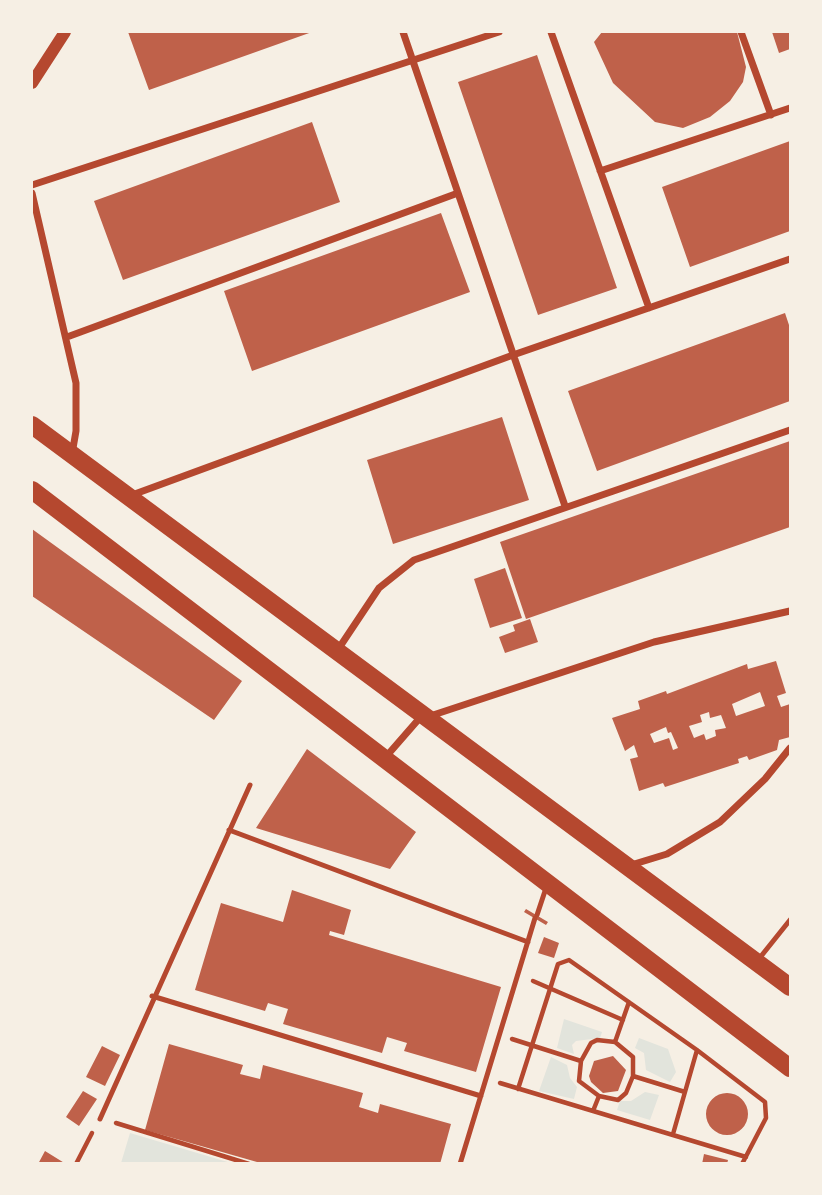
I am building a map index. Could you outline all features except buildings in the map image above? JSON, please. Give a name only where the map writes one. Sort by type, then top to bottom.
[{"type":"main road","points":[[32,425],[790,987]]},
{"type":"main road","points":[[32,490],[790,1068]]},
{"type":"street","points":[[32,83],[65,32]]},
{"type":"street","points":[[403,32],[565,506]]},
{"type":"street","points":[[32,185],[499,32]]},
{"type":"street","points":[[551,32],[649,308]]},
{"type":"street","points":[[741,32],[771,115]]},
{"type":"street","points":[[600,171],[790,108]]},
{"type":"street","points":[[32,193],[67,337],[77,407],[72,455]]},
{"type":"street","points":[[67,337],[458,193]]},
{"type":"street","points":[[128,497],[513,355],[790,259]]},
{"type":"street","points":[[337,651],[379,587],[414,560],[790,430]]},
{"type":"street","points":[[384,759],[409,726],[426,717],[654,642],[790,611]]},
{"type":"street","points":[[626,866],[667,853],[720,822],[765,779],[790,748]]},
{"type":"lane","points":[[100,1119],[152,996],[250,785]]},
{"type":"lane","points":[[229,830],[528,942]]},
{"type":"lane","points":[[460,1164],[548,882]]},
{"type":"lane","points":[[757,962],[790,920]]},
{"type":"lane","points":[[152,996],[481,1096]]},
{"type":"path","points":[[518,1088],[558,964],[569,960],[697,1049],[765,1102],[766,1118],[743,1164]]},
{"type":"path","points":[[524,977],[623,1020]]},
{"type":"path","points":[[615,1042],[629,1002]]},
{"type":"path","points":[[499,1035],[581,1061]]},
{"type":"path","points":[[603,1040],[615,1042],[633,1057],[633,1076],[626,1093],[618,1100],[599,1096],[583,1087],[579,1081],[581,1061],[591,1043],[603,1040]]},
{"type":"path","points":[[673,1134],[697,1049]]},
{"type":"path","points":[[633,1076],[685,1092]]},
{"type":"path","points":[[486,1079],[746,1157]]},
{"type":"path","points":[[593,1111],[599,1096]]},
{"type":"path","points":[[76,1164],[100,1119],[249,1164]]},
{"type":"shaded area","points":[[564,1019],[602,1032],[600,1038],[576,1041],[572,1045],[574,1054],[557,1048]]},
{"type":"shaded area","points":[[639,1038],[668,1049],[676,1072],[670,1082],[646,1070],[644,1053],[635,1048]]},
{"type":"shaded area","points":[[551,1057],[567,1065],[570,1078],[577,1087],[574,1099],[539,1091]]},
{"type":"shaded area","points":[[645,1092],[659,1095],[650,1120],[617,1110],[620,1101],[631,1101]]},
{"type":"shaded area","points":[[130,1133],[231,1163],[121,1163]]}]
